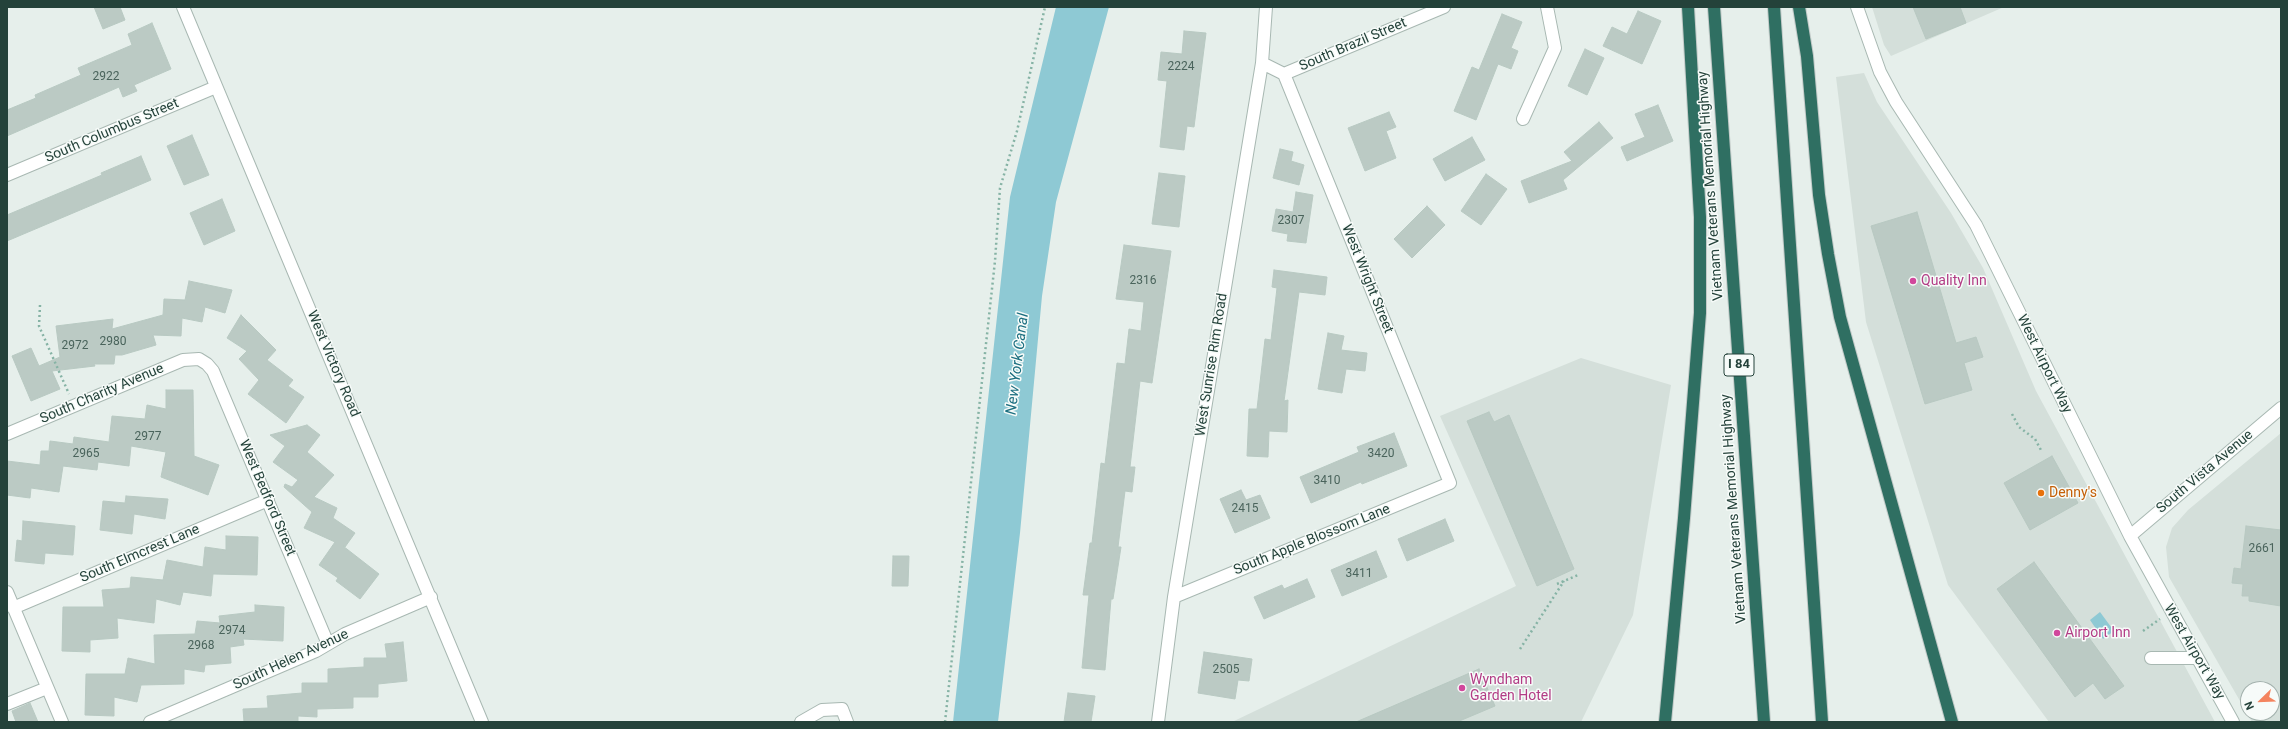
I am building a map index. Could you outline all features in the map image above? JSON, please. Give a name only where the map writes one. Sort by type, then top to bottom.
[{"type":"highway","points":[[1665,722],[1685,510],[1700,313],[1700,217],[1688,7]]},
{"type":"highway","name":"Vietnam Veterans Memorial Highway","points":[[1714,7],[1764,722]]},
{"type":"highway","points":[[1774,7],[1822,722]]},
{"type":"highway","points":[[1799,7],[1807,56],[1819,195],[1840,317],[1952,722]]},
{"type":"street","name":"West Victory Road","points":[[183,7],[482,722]]},
{"type":"street","name":"West Sunrise Rim Road","points":[[1158,722],[1174,597],[1262,63],[1266,7]]},
{"type":"street","name":"South Brazil Street","points":[[1262,63],[1284,74],[1444,7]]},
{"type":"street","points":[[1523,119],[1555,48],[1547,7]]},
{"type":"street","name":"West Airport Way","points":[[1857,7],[1880,72],[1896,102],[1976,225],[2130,536],[2233,722]]},
{"type":"street","name":"West Wright Street","points":[[1284,74],[1450,483]]},
{"type":"street","name":"South Columbus Street","points":[[7,175],[216,87]]},
{"type":"street","name":"South Charity Avenue","points":[[7,434],[183,360],[198,359]]},
{"type":"street","name":"West Bedford Street","points":[[198,359],[207,364],[213,371],[328,644]]},
{"type":"street","name":"South Vista Avenue","points":[[2130,536],[2281,408]]},
{"type":"street","name":"South Apple Blossom Lane","points":[[1174,597],[1450,483]]},
{"type":"street","name":"South Elmcrest Lane","points":[[13,608],[268,500]]},
{"type":"street","points":[[7,592],[62,722]]},
{"type":"street","name":"South Helen Avenue","points":[[150,722],[316,651],[345,634],[431,597]]},
{"type":"street","points":[[2151,658],[2197,658]]},
{"type":"street","points":[[7,704],[48,688]]},
{"type":"street","points":[[801,722],[822,710],[842,710],[847,722]]},
{"type":"path","points":[[945,722],[995,261],[1000,188],[1017,131],[1045,7]]},
{"type":"path","points":[[40,305],[39,326],[70,396]]},
{"type":"path","points":[[2012,414],[2019,427],[2035,439],[2042,452]]},
{"type":"path","points":[[1557,584],[1578,575]]},
{"type":"path","points":[[1520,648],[1564,580]]},
{"type":"path","points":[[2144,631],[2160,619]]},
{"type":"shaded area","points":[[1872,7],[2004,7],[1891,56],[1884,45]]},
{"type":"shaded area","points":[[1864,73],[1877,102],[1951,213],[1983,268],[2036,391],[2215,722],[2049,722],[1948,585],[1866,322],[1836,77]]},
{"type":"shaded area","points":[[1581,358],[1671,385],[1633,615],[1581,722],[1232,722],[1516,586],[1440,416]]},
{"type":"shaded area","points":[[2281,433],[2281,722],[2251,721],[2280,721],[2280,681],[2240,681],[2240,701],[2169,577],[2166,547],[2172,528],[2188,510]]},
{"type":"water","name":"New York Canal","points":[[1056,7],[1109,7],[1056,202],[1042,296],[1020,533],[998,722],[953,722],[1010,197]]},
{"type":"water","points":[[2100,612],[2114,631],[2103,639],[2090,620]]},
{"type":"building","points":[[94,7],[120,7],[125,20],[103,29]]},
{"type":"building","points":[[1913,7],[1960,7],[1966,23],[1926,39]]},
{"type":"building","points":[[1638,11],[1661,21],[1642,64],[1603,46],[1612,27],[1627,34]]},
{"type":"building","points":[[1502,14],[1522,22],[1511,48],[1518,51],[1511,69],[1498,64],[1476,120],[1454,111],[1472,67],[1479,70]]},
{"type":"building","points":[[152,23],[171,69],[134,85],[137,91],[123,97],[119,87],[7,136],[7,110],[36,98],[35,95],[81,75],[78,68],[132,45],[128,34]]},
{"type":"building","points":[[1184,31],[1206,33],[1194,127],[1187,126],[1184,150],[1160,147],[1167,81],[1158,80],[1161,52],[1182,54]]},
{"type":"building","points":[[1585,49],[1604,58],[1587,95],[1568,86]]},
{"type":"building","points":[[1658,105],[1673,141],[1627,161],[1621,147],[1645,137],[1635,114]]},
{"type":"building","points":[[1389,112],[1396,127],[1386,131],[1396,158],[1365,171],[1348,128]]},
{"type":"building","points":[[1599,122],[1613,138],[1563,180],[1567,189],[1529,203],[1521,181],[1572,161],[1564,152]]},
{"type":"building","points":[[192,135],[209,175],[184,185],[167,146]]},
{"type":"building","points":[[1472,137],[1485,160],[1445,181],[1433,159]]},
{"type":"building","points":[[1280,149],[1293,152],[1291,161],[1304,165],[1299,185],[1273,178]]},
{"type":"building","points":[[141,156],[151,180],[7,241],[7,215],[102,175],[101,173]]},
{"type":"building","points":[[1159,173],[1185,176],[1179,227],[1152,224]]},
{"type":"building","points":[[1486,174],[1507,189],[1481,225],[1461,211]]},
{"type":"building","points":[[1296,192],[1313,195],[1306,243],[1287,241],[1288,234],[1272,231],[1276,209],[1293,212]]},
{"type":"building","points":[[222,199],[235,231],[204,245],[190,213]]},
{"type":"building","points":[[1427,206],[1445,225],[1412,258],[1394,239]]},
{"type":"building","name":"Quality Inn","points":[[1917,212],[1956,343],[1976,337],[1983,357],[1964,363],[1972,390],[1925,404],[1871,226]]},
{"type":"building","points":[[1124,245],[1171,251],[1152,383],[1140,381],[1130,467],[1135,467],[1132,492],[1125,491],[1118,547],[1121,547],[1113,599],[1111,599],[1105,670],[1082,668],[1089,595],[1083,595],[1090,543],[1092,543],[1101,463],[1105,464],[1117,363],[1125,364],[1129,329],[1141,331],[1144,302],[1116,299]]},
{"type":"building","points":[[1274,270],[1327,277],[1325,295],[1299,292],[1284,401],[1288,400],[1287,432],[1269,431],[1268,457],[1247,456],[1249,409],[1257,409],[1265,339],[1271,340],[1277,288],[1272,287]]},
{"type":"building","points":[[189,281],[232,290],[225,313],[205,307],[202,322],[182,318],[181,336],[153,335],[156,345],[122,355],[115,355],[114,364],[94,364],[95,366],[52,371],[60,389],[31,401],[12,356],[31,348],[39,366],[60,357],[56,326],[113,319],[112,329],[163,315],[164,299],[185,300]]},
{"type":"building","points":[[241,315],[276,350],[267,360],[293,380],[288,386],[304,397],[286,423],[248,394],[259,380],[239,359],[247,351],[227,338]]},
{"type":"building","points":[[1328,333],[1344,336],[1341,350],[1367,353],[1365,371],[1346,369],[1342,393],[1318,389]]},
{"type":"building","points":[[166,390],[193,390],[194,456],[219,465],[208,495],[161,477],[166,452],[131,446],[129,466],[98,462],[97,470],[63,466],[59,492],[31,488],[30,498],[7,495],[7,461],[40,465],[41,451],[49,451],[50,441],[73,444],[74,437],[109,442],[112,416],[145,419],[147,405],[166,409]]},
{"type":"building","points":[[1489,412],[1494,422],[1509,415],[1574,569],[1537,586],[1467,421]]},
{"type":"building","points":[[307,425],[320,435],[307,452],[334,475],[314,497],[337,508],[333,518],[355,533],[345,547],[343,546],[379,574],[360,599],[336,581],[338,578],[319,565],[335,542],[304,528],[312,512],[284,487],[285,484],[292,487],[298,480],[273,462],[285,446],[270,435]]},
{"type":"building","points":[[1394,433],[1407,466],[1362,484],[1361,482],[1311,503],[1300,477],[1359,452],[1357,447]]},
{"type":"building","name":"Denny's","points":[[2052,456],[2078,503],[2030,530],[2004,483]]},
{"type":"building","points":[[1241,490],[1246,500],[1260,495],[1270,518],[1235,533],[1220,499]]},
{"type":"building","points":[[126,496],[168,499],[165,519],[134,514],[132,534],[100,530],[103,501],[125,503]]},
{"type":"building","points":[[1445,519],[1454,541],[1407,561],[1398,539]]},
{"type":"building","points":[[23,521],[75,526],[73,555],[45,553],[44,564],[15,561],[17,540],[22,541]]},
{"type":"building","points":[[2246,526],[2281,530],[2281,606],[2249,601],[2249,596],[2242,596],[2243,584],[2232,583],[2234,568],[2241,569]]},
{"type":"building","points":[[226,536],[258,537],[257,575],[213,574],[211,596],[183,592],[180,605],[156,599],[154,623],[117,618],[118,638],[90,640],[90,652],[62,651],[63,607],[104,607],[102,590],[130,588],[131,577],[163,580],[167,560],[203,567],[205,547],[226,550]]},
{"type":"building","points":[[1376,551],[1387,577],[1342,596],[1331,570]]},
{"type":"building","points":[[893,556],[909,556],[908,586],[892,586]]},
{"type":"building","name":"Airport Inn","points":[[2034,562],[2124,686],[2105,699],[2093,683],[2075,697],[1997,589]]},
{"type":"building","points":[[1307,579],[1315,597],[1264,619],[1254,597],[1282,585],[1284,589]]},
{"type":"building","points":[[255,605],[284,607],[283,641],[243,639],[244,645],[230,647],[231,663],[205,665],[204,672],[184,669],[184,684],[141,685],[137,702],[114,697],[114,716],[85,715],[86,674],[125,674],[128,658],[155,664],[154,635],[195,634],[197,621],[220,623],[219,616],[255,612]]},
{"type":"building","points":[[403,642],[407,681],[378,684],[378,697],[353,697],[353,708],[317,709],[317,717],[298,716],[298,722],[244,722],[243,709],[268,708],[267,696],[302,693],[302,683],[328,683],[328,669],[364,667],[364,658],[387,658],[385,644]]},
{"type":"building","points":[[1204,652],[1252,659],[1249,681],[1238,680],[1235,699],[1198,693]]},
{"type":"building","name":"Wyndham Garden Hotel","points":[[1479,669],[1495,706],[1457,722],[1356,722]]},
{"type":"building","points":[[1068,693],[1095,696],[1091,722],[1064,722]]},
{"type":"building","points":[[30,703],[38,722],[16,722],[12,711]]},
{"type":"place","name":"Quality Inn","points":[[1913,281]]},
{"type":"place","name":"Denny's","points":[[2041,493]]},
{"type":"place","name":"Airport Inn","points":[[2057,633]]},
{"type":"place","name":"Wyndham Garden Hotel","points":[[1462,688]]}]
